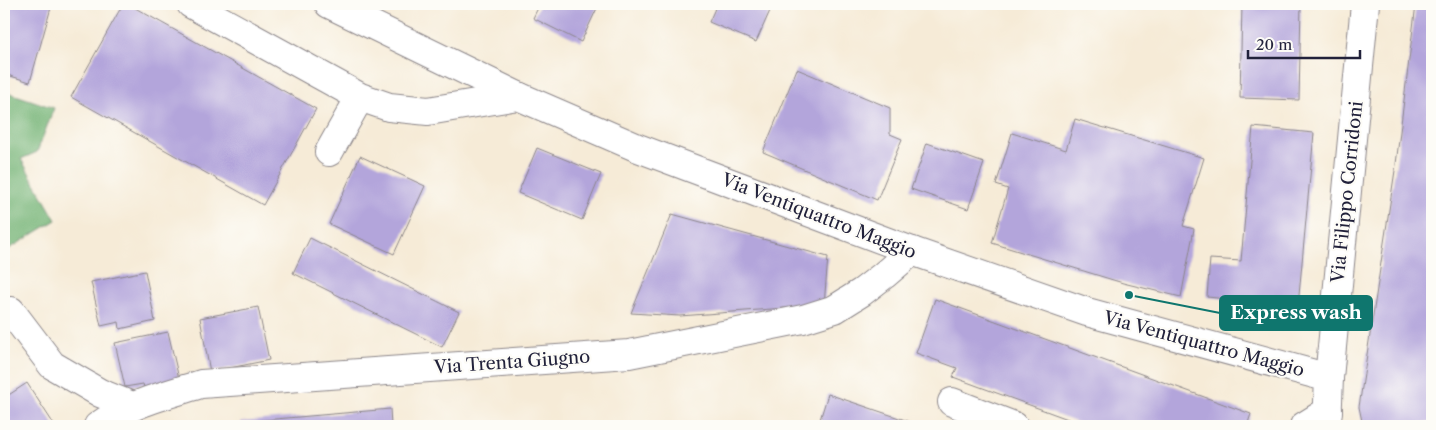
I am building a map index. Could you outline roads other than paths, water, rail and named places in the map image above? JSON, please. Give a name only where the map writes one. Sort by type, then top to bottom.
[{"type":"street","points":[[191,4],[360,97],[389,107],[428,111],[518,96]]},
{"type":"street","name":"Via Ventiquattro Maggio","points":[[329,4],[518,96],[638,148],[912,251],[1087,312],[1329,378]]},
{"type":"street","name":"Via Filippo Corridoni","points":[[1328,419],[1329,378],[1365,4]]},
{"type":"street","points":[[329,152],[360,97]]},
{"type":"street","name":"Via Trenta Giugno","points":[[98,426],[132,406],[201,384],[619,355],[803,319],[835,309],[862,292],[912,251]]},
{"type":"street","points":[[4,316],[11,311],[52,365],[100,393],[132,406]]},
{"type":"street","points":[[952,402],[1014,426]]},
{"type":"street","points":[[1304,426],[1328,419]]},
{"type":"place","name":"Express wash","points":[[1129,295]]}]
